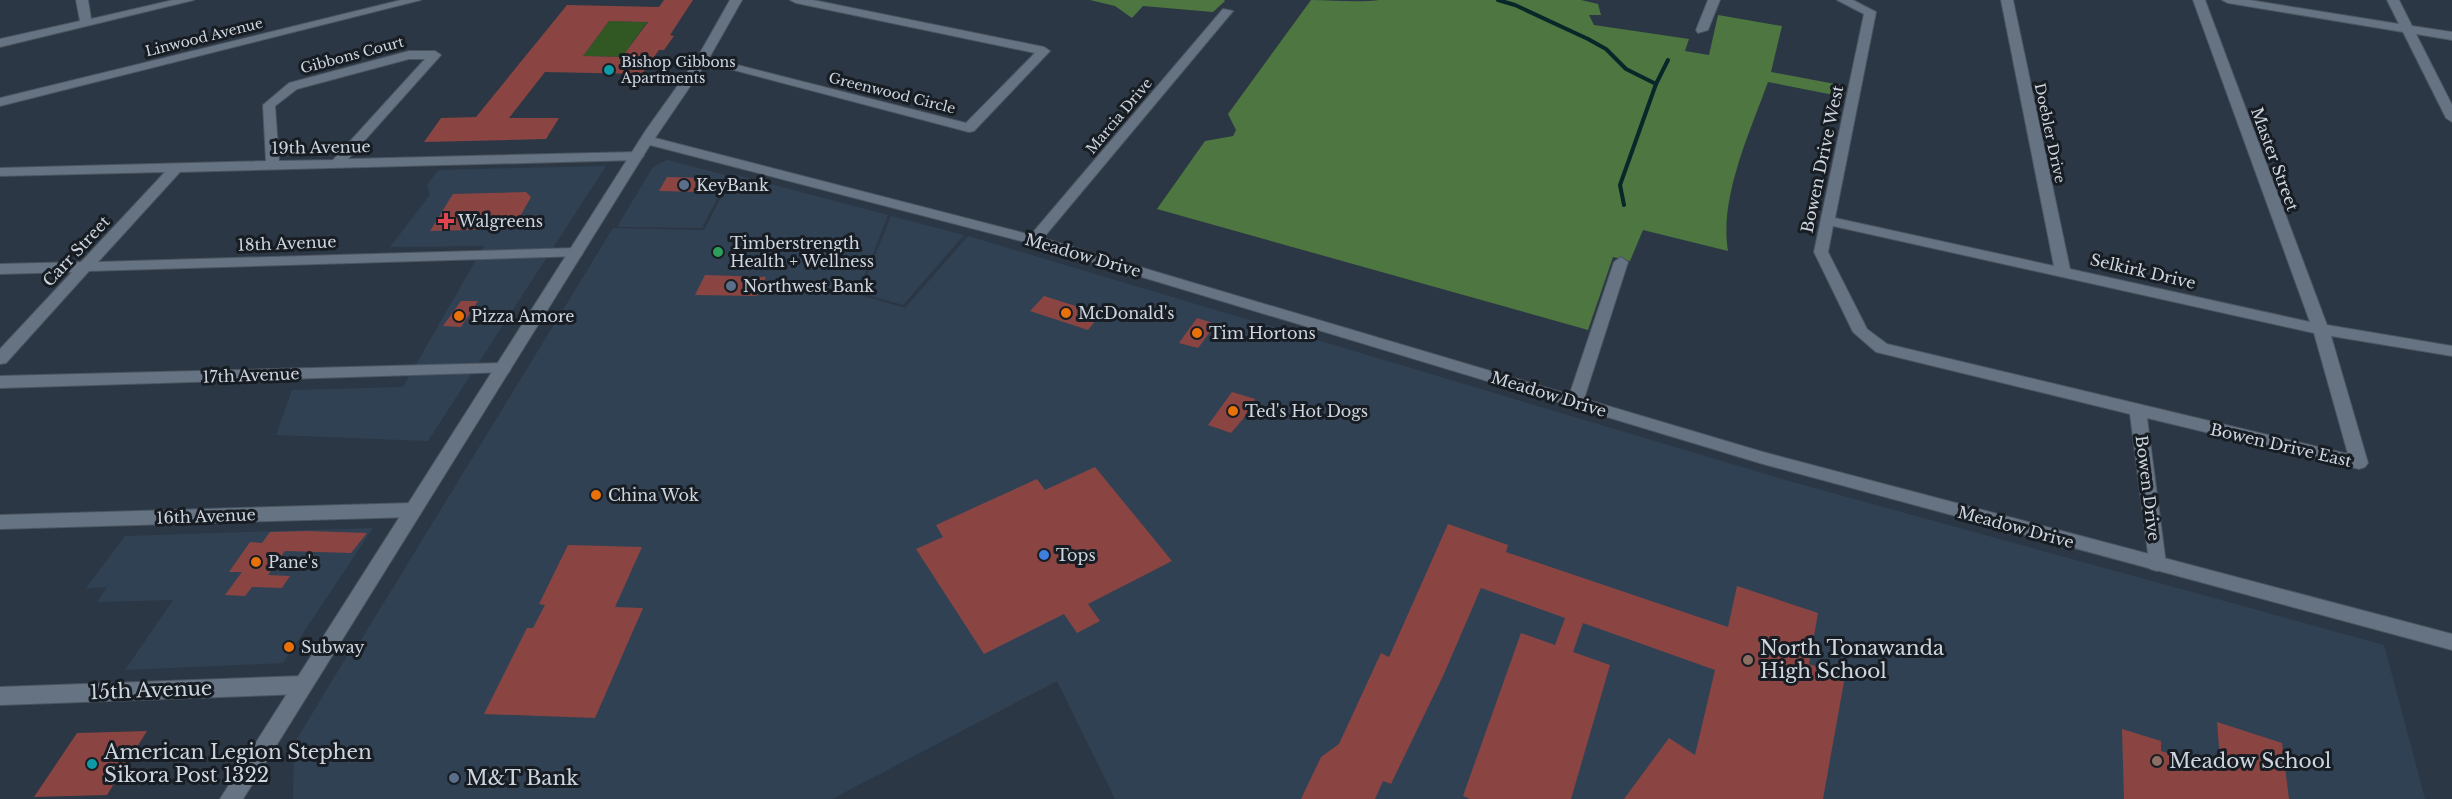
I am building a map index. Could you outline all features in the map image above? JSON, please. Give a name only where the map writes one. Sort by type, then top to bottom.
[{"type":"street","points":[[82,0],[86,24]]},
{"type":"street","points":[[0,43],[188,0]]},
{"type":"street","name":"Linwood Avenue","points":[[0,102],[415,0]]},
{"type":"street","points":[[231,799],[647,140],[702,60],[736,0]]},
{"type":"street","name":"Greenwood Circle","points":[[702,60],[969,128],[1044,51],[796,0]]},
{"type":"street","points":[[1702,30],[1714,0]]},
{"type":"street","name":"Bowen Drive West","points":[[1843,0],[1870,12],[1821,252],[1861,332],[1882,348],[2138,412]]},
{"type":"street","name":"Doebler Drive","points":[[2007,0],[2063,272]]},
{"type":"street","name":"Master Street","points":[[2199,0],[2321,329]]},
{"type":"street","points":[[2228,0],[2452,36]]},
{"type":"street","points":[[2393,0],[2452,118]]},
{"type":"street","name":"Marcia Drive","points":[[1034,240],[1227,11]]},
{"type":"street","name":"Gibbons Court","points":[[273,165],[269,105],[293,86],[409,55],[435,55],[337,163]]},
{"type":"street","name":"Meadow Drive","points":[[647,140],[1034,240],[1786,464],[2452,642]]},
{"type":"street","name":"19th Avenue","points":[[3,172],[637,156]]},
{"type":"street","name":"Carr Street","points":[[0,359],[177,167]]},
{"type":"street","name":"Selkirk Drive","points":[[1828,221],[2321,329],[2452,351]]},
{"type":"street","name":"18th Avenue","points":[[0,269],[576,253]]},
{"type":"street","points":[[1575,402],[1621,262]]},
{"type":"street","name":"Bowen Drive East","points":[[2138,412],[2359,463],[2321,329]]},
{"type":"street","name":"17th Avenue","points":[[0,382],[503,368]]},
{"type":"street","name":"Bowen Drive","points":[[2138,412],[2157,564]]},
{"type":"street","name":"16th Avenue","points":[[0,522],[413,510]]},
{"type":"street","name":"15th Avenue","points":[[0,696],[303,685]]},
{"type":"shaded area","points":[[667,160],[729,176],[702,228],[617,227],[653,167]]},
{"type":"shaded area","points":[[606,166],[428,441],[276,435],[292,390],[403,387],[484,246],[390,247],[430,195],[427,185],[438,170]]},
{"type":"shaded area","points":[[733,174],[888,215],[857,294],[905,308],[968,236],[1789,481],[2384,645],[2425,799],[1115,799],[1057,681],[832,799],[293,799],[294,744],[353,646],[361,640],[613,228],[704,230]]},
{"type":"shaded area","points":[[891,216],[964,235],[903,305],[860,293]]},
{"type":"shaded area","points":[[373,528],[283,663],[125,670],[173,600],[97,602],[107,587],[86,588],[125,536]]},
{"type":"green space","points":[[1090,0],[1225,1],[1213,12],[1143,6],[1132,18],[1115,6]]},
{"type":"green space","points":[[1311,0],[1581,0],[1598,4],[1601,15],[1589,15],[1594,25],[1689,39],[1685,51],[1709,55],[1718,15],[1782,26],[1771,72],[1846,86],[1844,97],[1768,82],[1745,143],[1732,187],[1726,231],[1728,251],[1643,230],[1630,261],[1613,257],[1588,330],[1157,209],[1205,141],[1233,136],[1236,130],[1228,114]]},
{"type":"green space","points":[[609,21],[647,22],[622,57],[583,56]]},
{"type":"building","name":"Bishop Gibbons Apartments","points":[[664,0],[693,0],[670,35],[674,36],[664,50],[659,50],[642,74],[545,72],[509,118],[559,118],[546,139],[424,142],[441,118],[476,117],[567,5],[659,7]],"holes":[[[609,21],[648,22],[622,57],[583,56]]]},
{"type":"building","name":"KeyBank","points":[[667,177],[708,178],[701,192],[659,191]]},
{"type":"building","name":"Walgreens","points":[[526,192],[531,197],[513,229],[430,231],[453,194]]},
{"type":"building","name":"Northwest Bank","points":[[705,275],[766,277],[757,296],[695,295]]},
{"type":"building","name":"McDonald's","points":[[1044,296],[1101,314],[1088,330],[1030,311]]},
{"type":"building","name":"Pizza Amore","points":[[461,301],[478,301],[461,327],[443,326]]},
{"type":"building","name":"Tim Hortons","points":[[1197,318],[1216,324],[1198,348],[1179,343]]},
{"type":"building","name":"Ted's Hot Dogs","points":[[1232,392],[1255,399],[1231,433],[1208,425]]},
{"type":"building","name":"Tops","points":[[1095,467],[1172,561],[1088,604],[1100,621],[1077,633],[1064,614],[984,654],[916,549],[943,537],[936,525],[1037,479],[1045,490]]},
{"type":"building","name":"North Tonawanda High School","points":[[1448,524],[1508,545],[1506,552],[1728,627],[1737,586],[1818,613],[1809,664],[1845,676],[1823,799],[1624,799],[1669,738],[1695,755],[1715,670],[1583,623],[1573,652],[1610,665],[1571,799],[1470,799],[1463,796],[1521,633],[1555,645],[1565,618],[1481,588],[1443,676],[1391,784],[1383,781],[1375,799],[1301,799],[1321,757],[1339,744],[1381,653],[1389,657]]},
{"type":"building","name":"Pane's","points":[[270,532],[367,533],[351,553],[285,551],[268,575],[290,576],[282,588],[252,587],[245,596],[225,595],[242,572],[229,572],[250,542],[262,543]]},
{"type":"building","points":[[568,545],[642,547],[615,607],[643,608],[595,718],[484,714],[527,628],[533,628],[545,605],[539,604]]},
{"type":"building","name":"Meadow School","points":[[2217,722],[2282,743],[2289,799],[2124,799],[2122,729],[2161,741],[2161,751],[2221,771]]},
{"type":"building","name":"American Legion Stephen Sikora Post 1322","points":[[147,731],[107,795],[34,797],[77,733]]},
{"type":"waterway","points":[[1498,0],[1515,5],[1588,39],[1606,49],[1626,69],[1656,84]]},
{"type":"waterway","points":[[1656,84],[1668,60]]},
{"type":"waterway","points":[[1624,205],[1620,185],[1656,84]]},
{"type":"place","name":"Bishop Gibbons Apartments","points":[[609,70]]},
{"type":"place","name":"KeyBank","points":[[684,185]]},
{"type":"place","name":"Walgreens","points":[[446,221]]},
{"type":"place","name":"Timberstrength Health + Wellness","points":[[718,252]]},
{"type":"place","name":"Northwest Bank","points":[[731,286]]},
{"type":"place","name":"McDonald's","points":[[1066,313]]},
{"type":"place","name":"Pizza Amore","points":[[459,316]]},
{"type":"place","name":"Tim Hortons","points":[[1197,333]]},
{"type":"place","name":"Ted's Hot Dogs","points":[[1233,411]]},
{"type":"place","name":"China Wok","points":[[596,495]]},
{"type":"place","name":"Tops","points":[[1044,555]]},
{"type":"place","name":"Pane's","points":[[256,562]]},
{"type":"place","name":"Subway","points":[[289,647]]},
{"type":"place","name":"North Tonawanda High School","points":[[1748,660]]},
{"type":"place","name":"Meadow School","points":[[2157,761]]},
{"type":"place","name":"American Legion Stephen Sikora Post 1322","points":[[92,764]]},
{"type":"place","name":"M&T Bank","points":[[454,778]]}]
